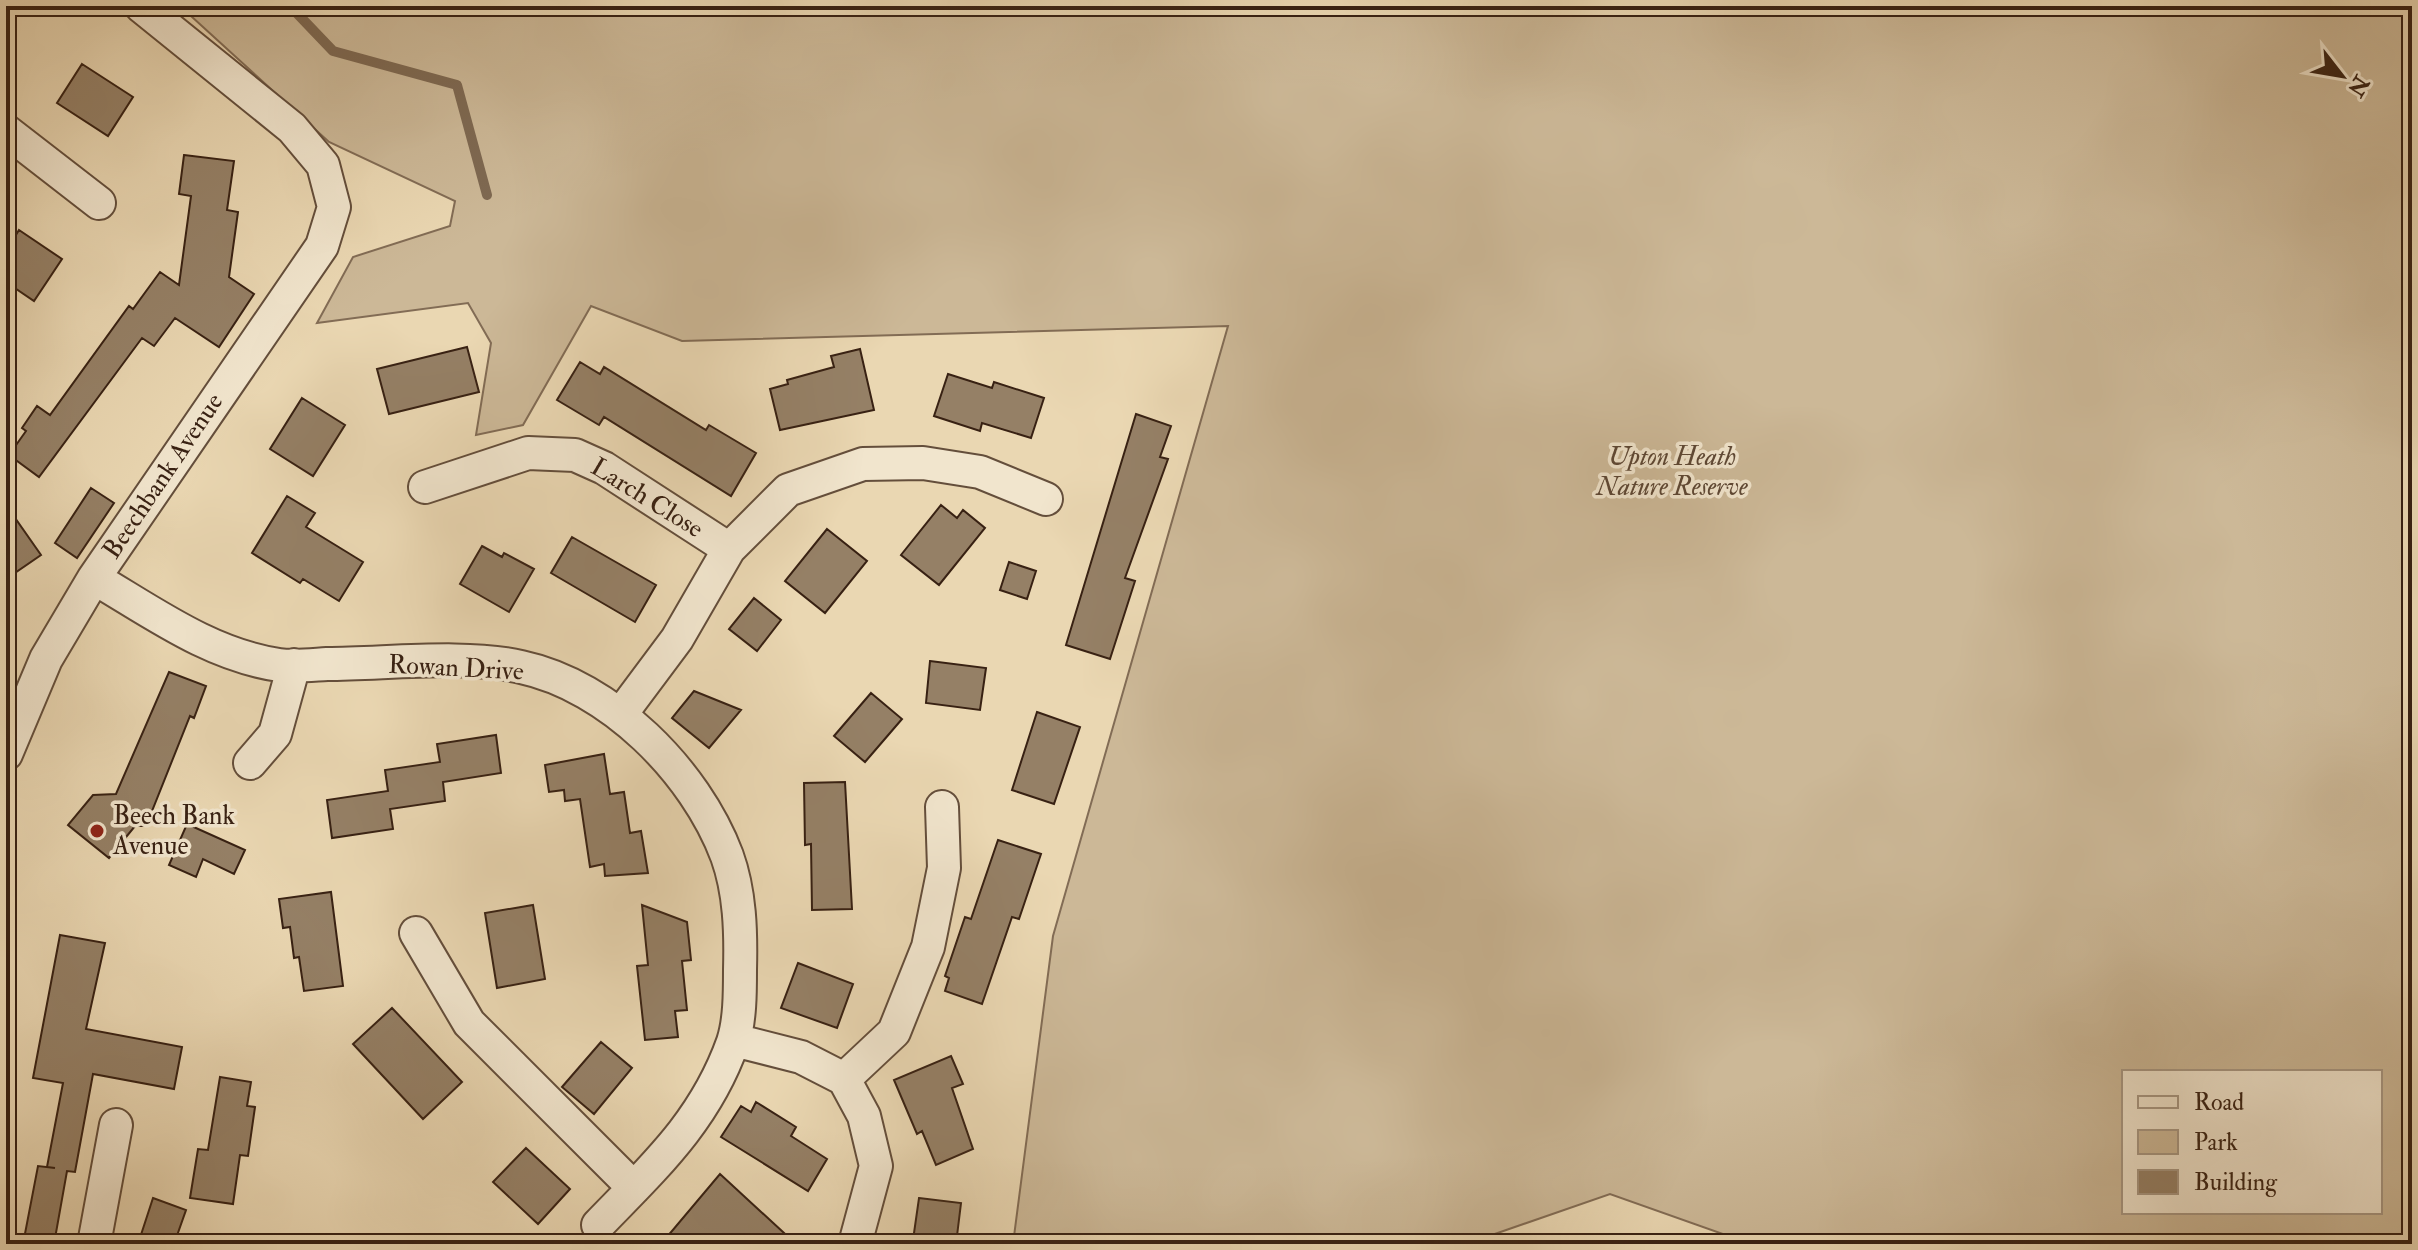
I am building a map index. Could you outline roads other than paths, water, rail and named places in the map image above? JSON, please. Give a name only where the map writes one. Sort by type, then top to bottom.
[{"type":"street","name":"Beechbank Avenue","points":[[6,754],[46,659],[94,578],[322,246],[334,207],[323,165],[292,128],[141,6]]},
{"type":"street","points":[[6,131],[99,203]]},
{"type":"street","name":"Larch Close","points":[[425,487],[528,453],[575,455],[604,468],[729,549]]},
{"type":"street","name":"Larch Close","points":[[621,714],[677,639],[729,549],[788,490],[863,464],[923,463],[980,472],[1046,499]]},
{"type":"street","name":"Rowan Drive","points":[[94,578],[223,652],[294,665],[452,662],[520,666],[573,685],[621,714],[666,757],[727,856],[741,924],[740,990],[734,1040],[705,1104],[673,1149],[598,1225]]},
{"type":"street","points":[[250,763],[275,734],[294,665]]},
{"type":"street","points":[[844,1079],[894,1032],[928,947],[944,868],[942,807]]},
{"type":"street","points":[[416,933],[469,1023],[634,1188]]},
{"type":"street","points":[[734,1040],[801,1057],[844,1079],[864,1116],[876,1166],[855,1244]]},
{"type":"street","points":[[94,1244],[116,1125]]},
{"type":"waterway","points":[[290,6],[333,51],[457,85],[487,195]]},
{"type":"place","name":"Beech Bank Avenue","points":[[97,831]]},
{"type":"park label","name":"Upton Heath Nature Reserve","points":[[1672,472]]}]
